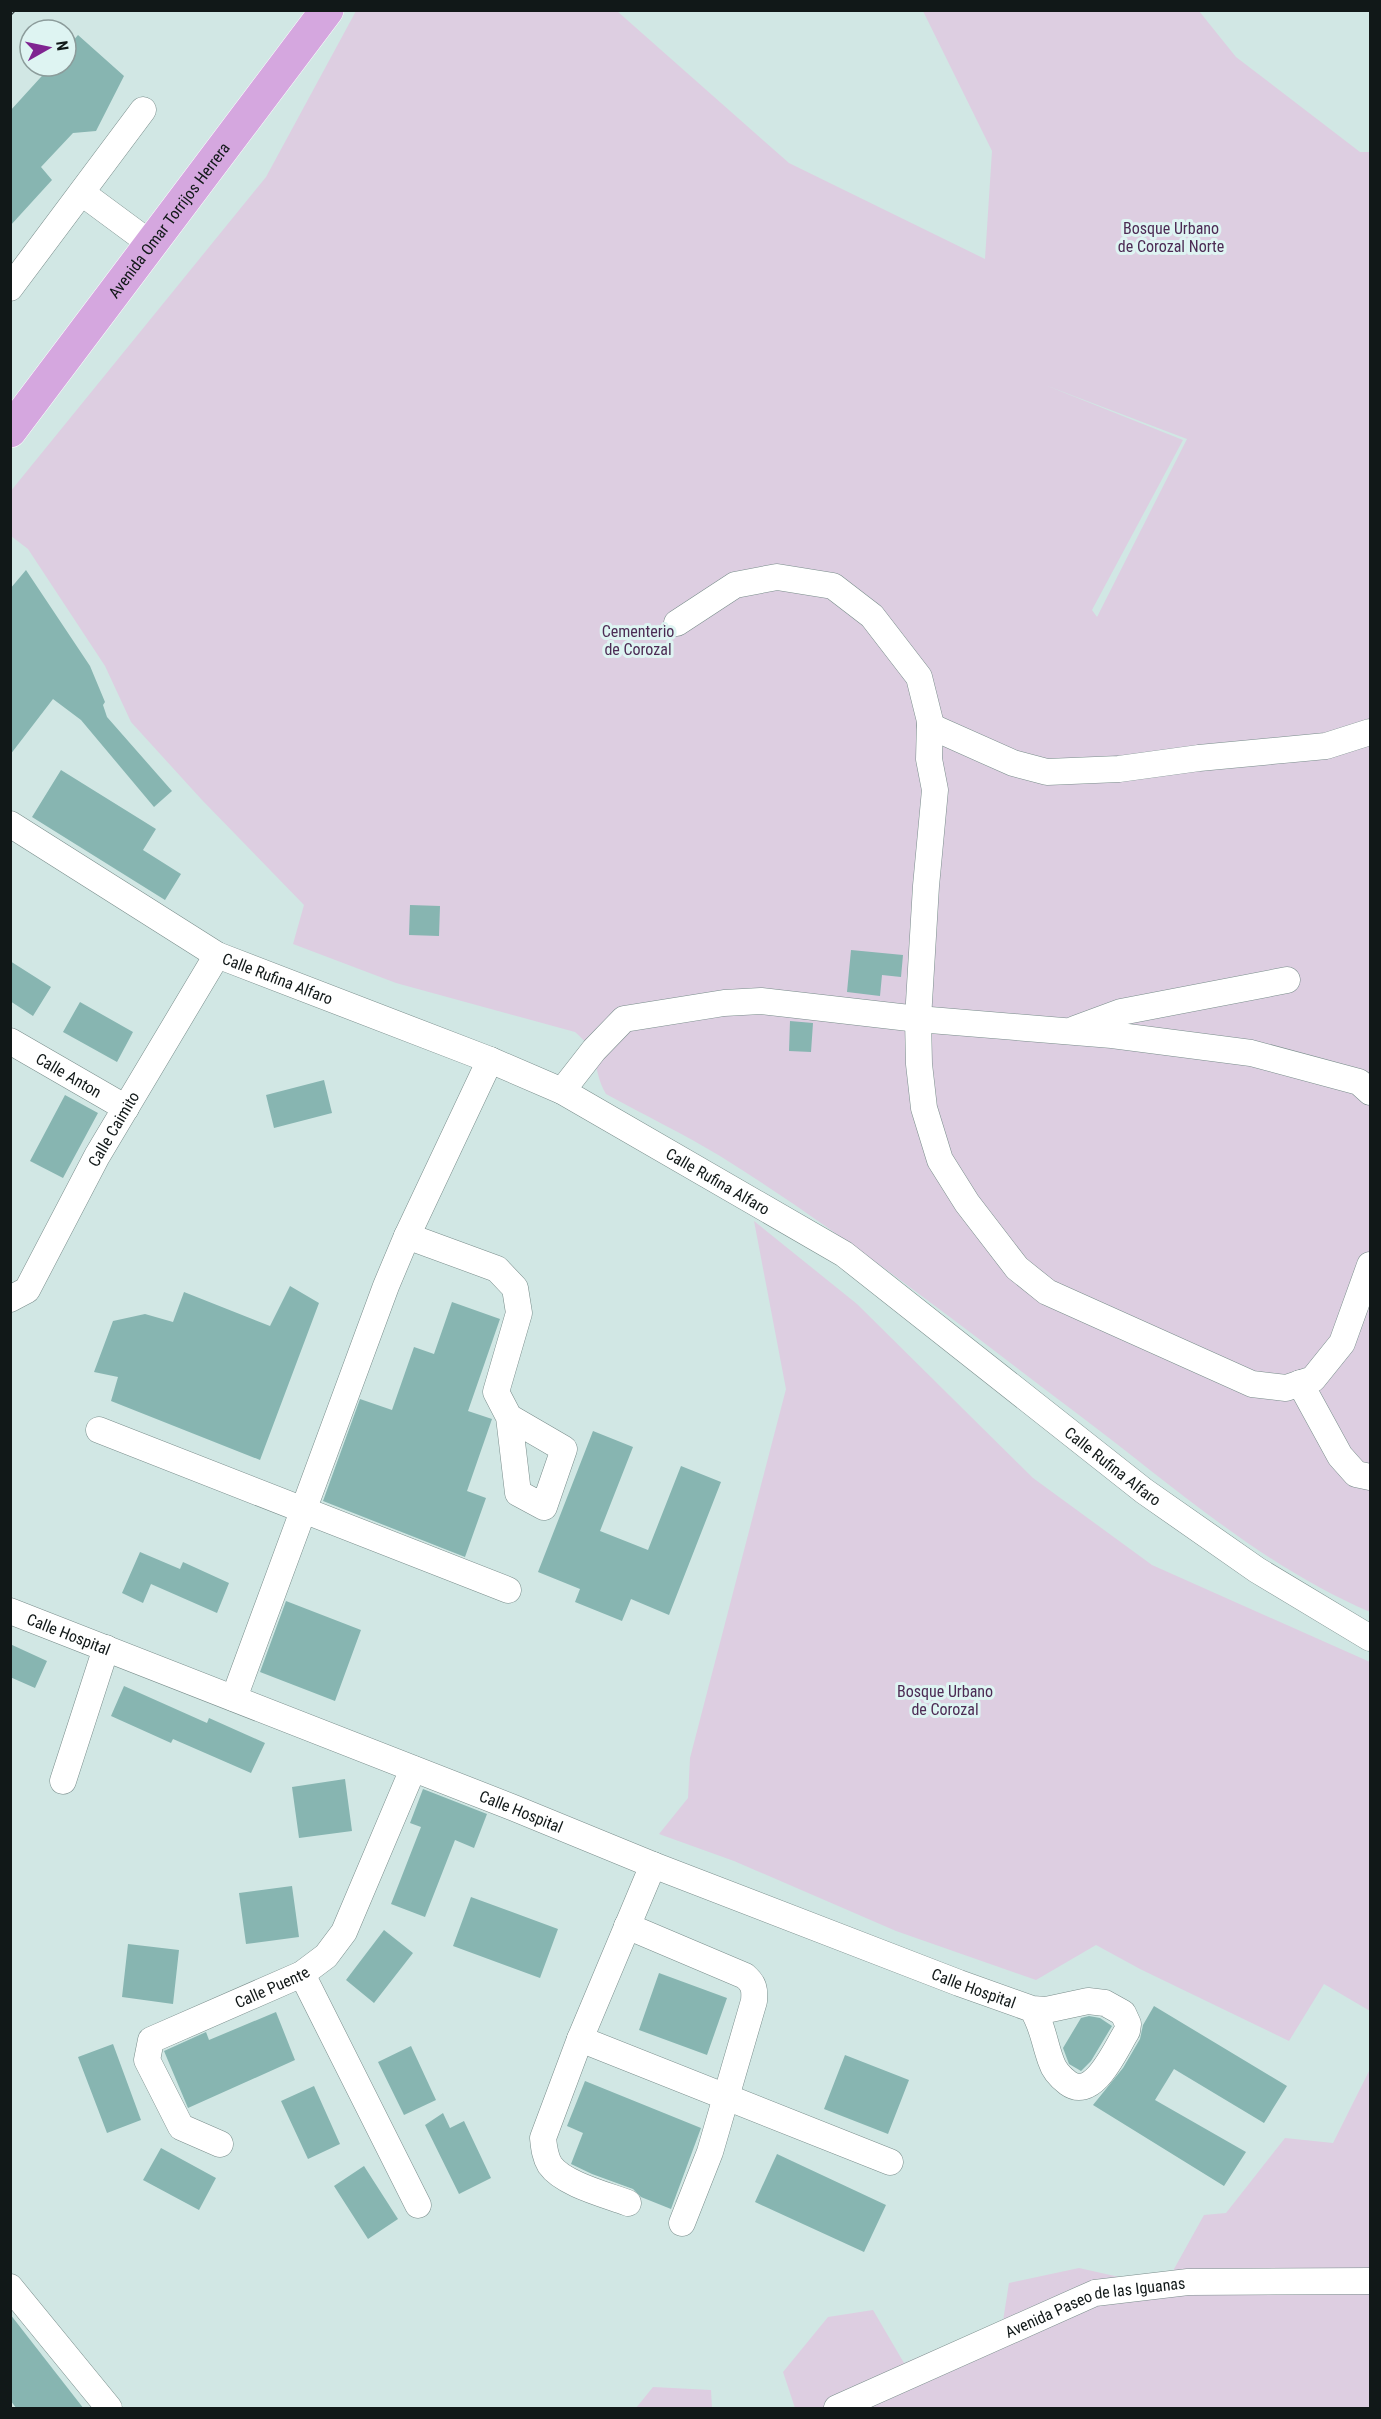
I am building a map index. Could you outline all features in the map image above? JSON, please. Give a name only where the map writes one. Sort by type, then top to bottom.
[{"type":"main road","name":"Avenida Omar Torrijos Herrera","points":[[10,431],[327,10]]},
{"type":"street","points":[[10,288],[143,110]]},
{"type":"street","points":[[82,193],[151,244]]},
{"type":"street","points":[[677,623],[735,585],[777,577],[833,586],[872,616],[919,677],[930,726],[929,759],[935,790],[926,886],[918,1019],[919,1064],[924,1108],[940,1160],[967,1203],[1017,1268],[1047,1292],[1252,1384],[1286,1388],[1313,1379],[1341,1342],[1371,1265]]},
{"type":"street","points":[[930,726],[1013,763],[1047,772],[1119,769],[1199,758],[1326,746],[1371,732]]},
{"type":"street","name":"Calle Rufina Alfaro","points":[[10,824],[216,955],[489,1060],[562,1091],[844,1254],[1144,1491],[1257,1570],[1371,1638]]},
{"type":"street","name":"Calle Caimito","points":[[10,1299],[27,1290],[97,1156],[216,955]]},
{"type":"street","points":[[1069,1032],[1121,1012],[1287,980]]},
{"type":"street","points":[[562,1091],[594,1050],[624,1019],[724,1003],[762,1001],[1251,1053],[1359,1082],[1371,1092]]},
{"type":"street","name":"Calle Anton","points":[[10,1041],[126,1108]]},
{"type":"street","points":[[234,1698],[386,1286],[489,1060]]},
{"type":"street","points":[[407,1236],[497,1269],[515,1288],[519,1312],[496,1392],[509,1417]]},
{"type":"street","points":[[1300,1383],[1340,1456],[1356,1474],[1371,1477]]},
{"type":"street","points":[[99,1430],[508,1590]]},
{"type":"street","name":"Calle Hospital","points":[[10,1611],[653,1866],[1032,2008]]},
{"type":"street","points":[[63,1782],[106,1648]]},
{"type":"street","name":"Calle Puente","points":[[220,2144],[181,2127],[147,2060],[151,2040],[302,1974],[326,1956],[344,1932],[413,1769]]},
{"type":"street","points":[[628,2203],[563,2178],[551,2167],[545,2154],[543,2138],[580,2039],[653,1866]]},
{"type":"street","points":[[627,1926],[745,1976],[752,1982],[755,1990],[754,2001],[710,2152],[682,2223]]},
{"type":"street","points":[[302,1974],[418,2205]]},
{"type":"street","points":[[580,2039],[890,2162]]},
{"type":"street","name":"Avenida Paseo de las Iguanas","points":[[837,2409],[1095,2293],[1188,2282],[1371,2281]]},
{"type":"street","points":[[10,2287],[109,2409]]},
{"type":"green space","name":"Cementerio de Corozal","points":[[356,11],[617,11],[789,163],[985,259],[992,151],[923,11],[1199,11],[1236,57],[1360,152],[1370,152],[1370,1612],[1292,1572],[1255,1548],[1183,1496],[947,1315],[812,1217],[720,1156],[606,1094],[589,1047],[575,1032],[396,983],[293,944],[304,905],[202,800],[131,722],[105,666],[28,549],[11,536],[10,492],[266,177]],"holes":[[[1045,385],[1187,439],[1097,617],[1092,610],[1183,440]]]},
{"type":"green space","name":"Bosque Urbano de Corozal","points":[[754,1221],[857,1304],[1033,1478],[1152,1565],[1370,1662],[1370,2011],[1324,1984],[1289,2041],[1140,1969],[1096,1945],[1036,1980],[896,1931],[734,1861],[659,1834],[688,1798],[690,1758],[786,1389]]},
{"type":"green space","points":[[1370,2069],[1370,2408],[795,2408],[783,2372],[828,2317],[873,2310],[904,2363],[1003,2321],[1009,2283],[1079,2268],[1164,2287],[1204,2215],[1226,2213],[1285,2138],[1333,2143]]},
{"type":"green space","points":[[653,2387],[711,2390],[712,2408],[636,2408]]},
{"type":"building","points":[[78,35],[124,76],[96,131],[73,133],[41,167],[52,180],[10,226],[10,111],[40,78],[78,78]]},
{"type":"building","points":[[26,570],[90,666],[105,702],[103,705],[107,717],[172,791],[154,807],[81,720],[53,699],[10,755],[10,589]]},
{"type":"building","points":[[61,770],[156,829],[143,850],[181,874],[165,900],[32,817]]},
{"type":"building","points":[[410,905],[440,906],[439,936],[409,935]]},
{"type":"building","points":[[851,950],[903,955],[901,977],[882,975],[880,996],[847,992]]},
{"type":"building","points":[[10,961],[51,987],[33,1016],[10,1001]]},
{"type":"building","points":[[80,1002],[133,1032],[117,1062],[63,1032]]},
{"type":"building","points":[[790,1021],[813,1023],[811,1052],[789,1051]]},
{"type":"building","points":[[324,1080],[332,1113],[274,1128],[266,1095]]},
{"type":"building","points":[[65,1095],[98,1113],[63,1178],[30,1161]]},
{"type":"building","points":[[290,1286],[319,1303],[260,1460],[111,1401],[118,1377],[94,1372],[113,1321],[145,1314],[173,1322],[184,1292],[270,1326]]},
{"type":"building","points":[[452,1302],[500,1319],[468,1411],[492,1419],[467,1491],[486,1498],[465,1557],[323,1501],[360,1399],[392,1410],[414,1347],[434,1354]]},
{"type":"building","points":[[593,1431],[633,1447],[600,1531],[648,1550],[681,1466],[721,1482],[669,1615],[631,1599],[622,1621],[575,1602],[580,1589],[538,1572]]},
{"type":"building","points":[[140,1552],[180,1569],[183,1562],[229,1583],[217,1613],[151,1584],[143,1603],[122,1593]]},
{"type":"building","points":[[286,1601],[361,1630],[335,1701],[260,1672]]},
{"type":"building","points":[[10,1644],[47,1661],[35,1688],[10,1677]]},
{"type":"building","points":[[124,1686],[207,1723],[209,1718],[265,1743],[251,1773],[173,1739],[171,1743],[111,1716]]},
{"type":"building","points":[[345,1779],[352,1831],[299,1838],[292,1787]]},
{"type":"building","points":[[423,1789],[487,1814],[474,1848],[455,1840],[425,1917],[391,1904],[421,1827],[410,1823]]},
{"type":"building","points":[[292,1886],[299,1937],[246,1944],[239,1893]]},
{"type":"building","points":[[471,1897],[558,1929],[540,1978],[453,1946]]},
{"type":"building","points":[[384,1930],[413,1953],[374,2003],[346,1980]]},
{"type":"building","points":[[128,1944],[179,1950],[173,2004],[122,1997]]},
{"type":"building","points":[[659,1973],[727,1998],[707,2055],[639,2030]]},
{"type":"building","points":[[1154,2006],[1287,2086],[1264,2123],[1174,2069],[1155,2100],[1246,2152],[1224,2186],[1093,2105],[1123,2068],[1140,2039],[1143,2025]]},
{"type":"building","points":[[276,2012],[295,2060],[188,2108],[164,2051],[206,2032],[209,2040]]},
{"type":"building","points":[[1089,2016],[1100,2018],[1112,2026],[1091,2061],[1081,2071],[1069,2064],[1063,2048],[1081,2018]]},
{"type":"building","points":[[113,2044],[141,2120],[107,2133],[78,2057]]},
{"type":"building","points":[[411,2046],[436,2100],[404,2115],[378,2062]]},
{"type":"building","points":[[845,2055],[909,2080],[888,2134],[824,2109]]},
{"type":"building","points":[[585,2081],[701,2128],[671,2209],[641,2197],[633,2189],[571,2164],[583,2133],[567,2126]]},
{"type":"building","points":[[314,2086],[340,2144],[308,2159],[281,2101]]},
{"type":"building","points":[[443,2113],[450,2128],[464,2121],[491,2178],[459,2194],[425,2125]]},
{"type":"building","points":[[161,2148],[216,2178],[199,2210],[143,2180]]},
{"type":"building","points":[[777,2154],[886,2205],[864,2252],[755,2202]]},
{"type":"building","points":[[364,2166],[398,2219],[368,2239],[334,2186]]},
{"type":"building","points":[[10,2314],[84,2409],[17,2409],[10,2400]]},
{"type":"park label","name":"Bosque Urbano de Corozal Norte","points":[[1171,237]]}]
